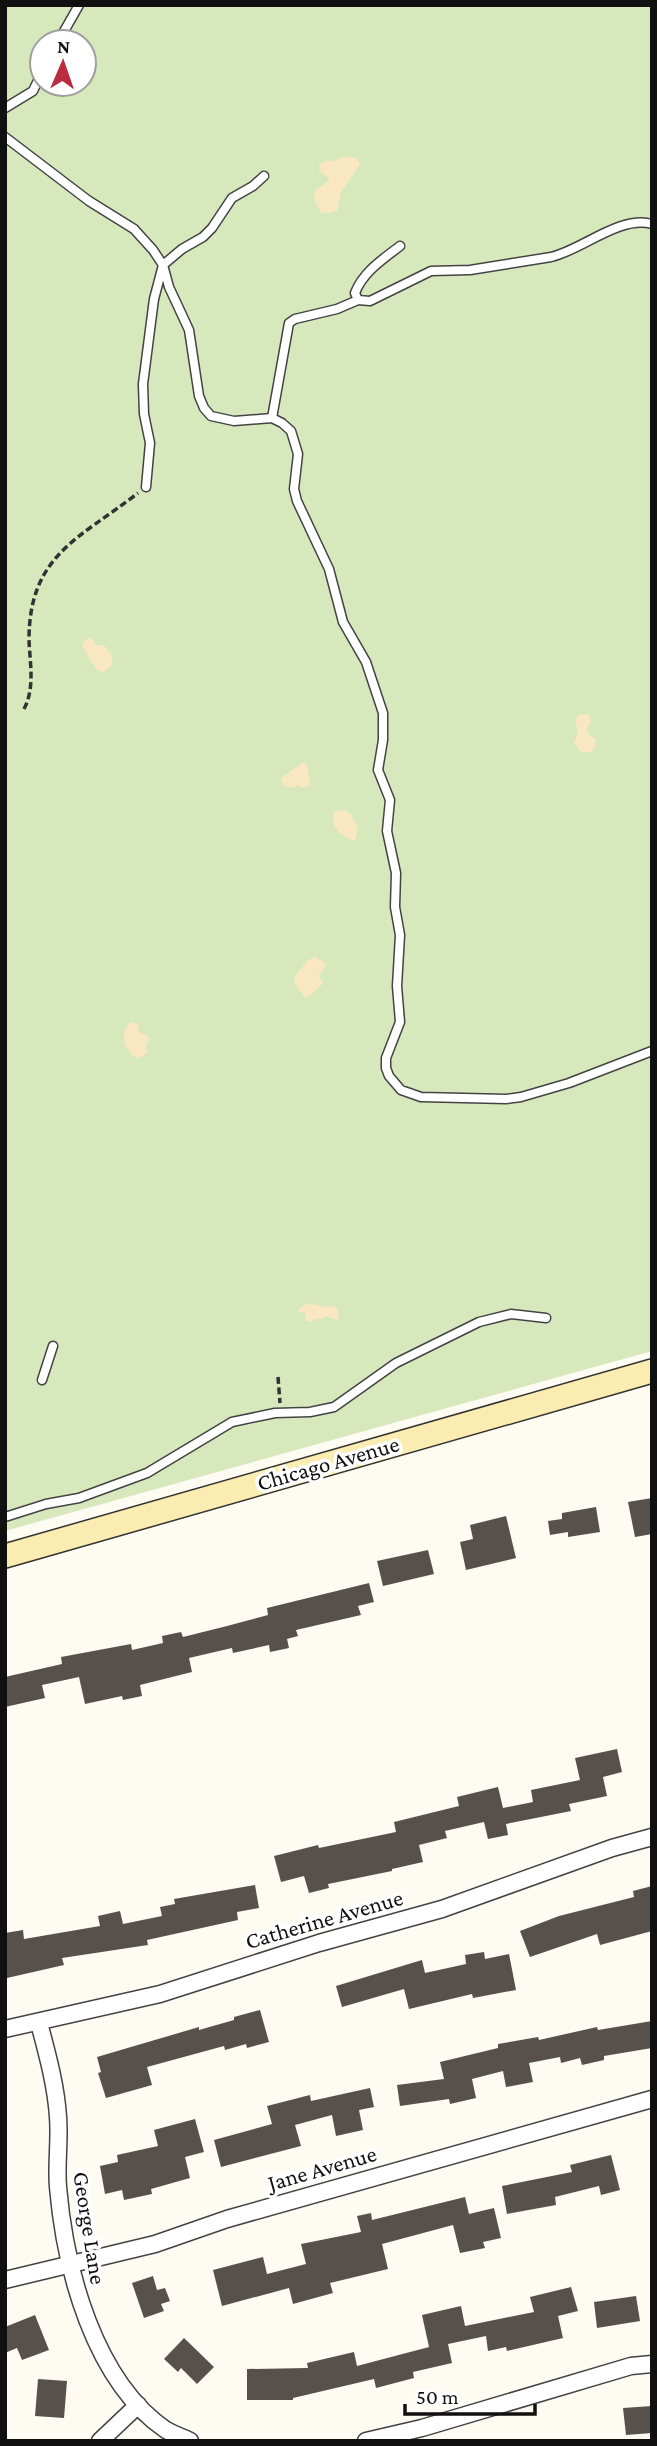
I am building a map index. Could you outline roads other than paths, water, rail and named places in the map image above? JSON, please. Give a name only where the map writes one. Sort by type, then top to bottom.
[{"type":"main road","name":"Chicago Avenue","points":[[5,1556],[652,1371]]},
{"type":"street","name":"Catherine Avenue","points":[[5,2029],[160,1994],[319,1942],[442,1909],[652,1837]]},
{"type":"street","name":"George Lane","points":[[39,2023],[58,2119],[57,2184],[69,2266],[76,2293],[114,2373],[138,2405],[168,2431],[190,2441]]},
{"type":"street","name":"Jane Avenue","points":[[5,2280],[155,2244],[227,2219],[652,2099]]},
{"type":"street","points":[[366,2441],[422,2428],[631,2366],[652,2364]]},
{"type":"street","points":[[100,2441],[138,2405]]},
{"type":"lane","points":[[66,28],[79,5]]},
{"type":"lane","points":[[5,108],[28,94]]},
{"type":"lane","points":[[5,137],[89,201],[134,229],[149,244],[163,265],[169,287],[189,330],[197,386],[204,408],[211,416],[234,421],[272,418],[291,431],[298,454],[294,489],[329,569],[343,622],[366,662],[383,713],[383,740],[378,770],[390,800],[387,831],[396,873],[395,907],[400,935],[397,986],[400,1022],[386,1058],[388,1076],[401,1090],[421,1097],[506,1099],[550,1090],[652,1051]]},
{"type":"lane","points":[[146,486],[150,443],[144,414],[143,384],[154,299],[163,265],[182,249],[203,237],[232,198],[264,176]]},
{"type":"lane","points":[[272,418],[289,323],[295,318],[337,309],[358,300],[370,301],[432,271],[470,270],[561,255],[615,229],[651,222]]},
{"type":"lane","points":[[358,300],[355,293],[360,283],[400,246]]},
{"type":"lane","points":[[5,1517],[79,1497],[147,1473],[223,1426],[275,1413],[310,1412],[334,1407],[396,1363],[479,1322],[511,1314],[546,1318]]},
{"type":"lane","points":[[42,1380],[52,1346]]}]
